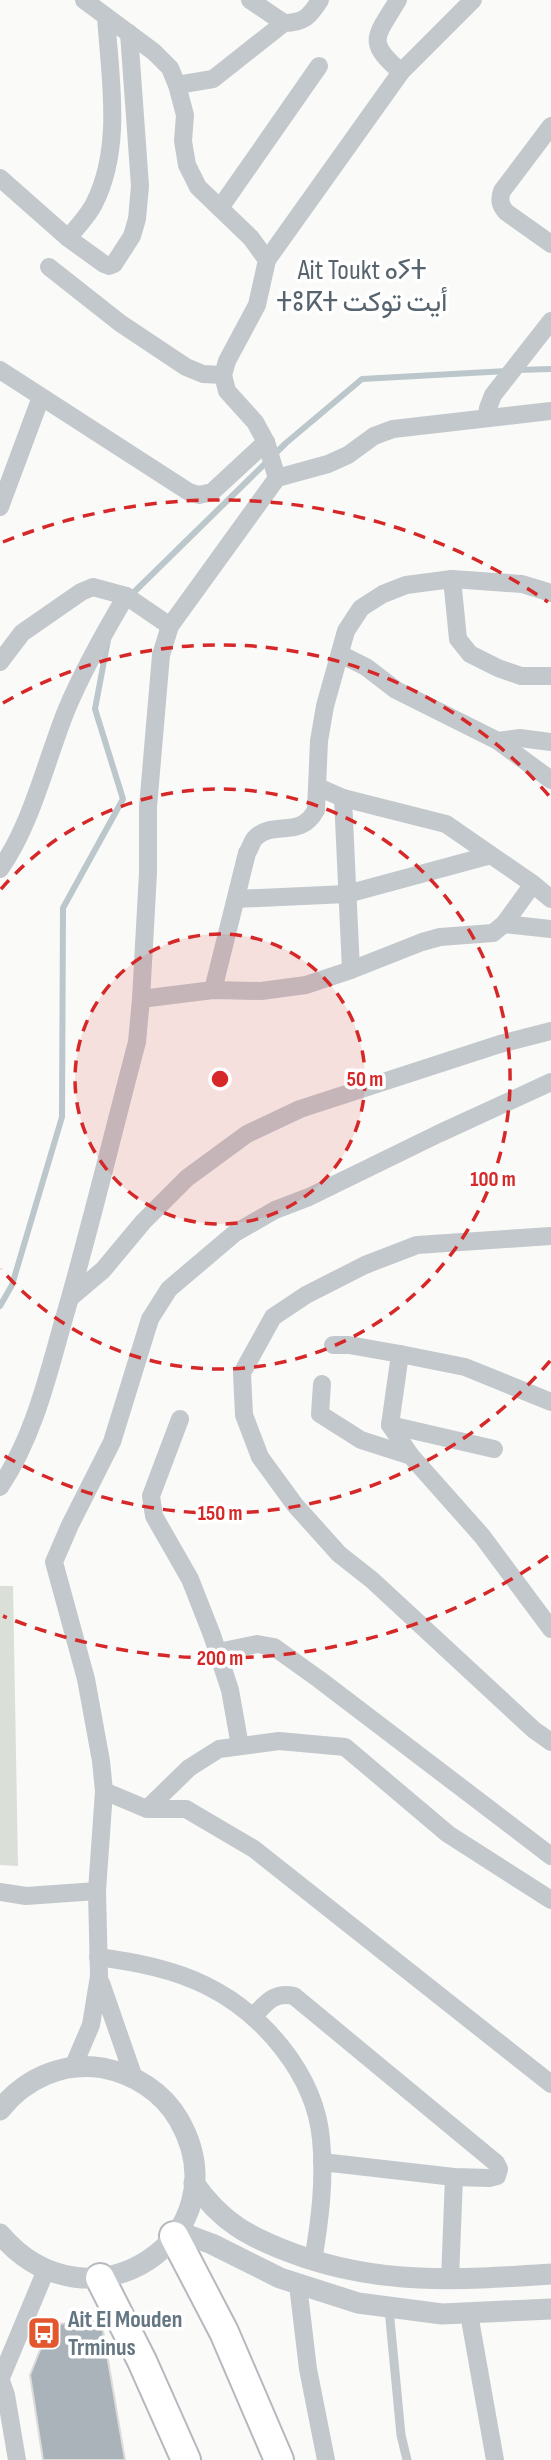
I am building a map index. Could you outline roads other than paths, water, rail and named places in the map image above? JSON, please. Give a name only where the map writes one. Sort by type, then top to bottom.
[{"type":"highway","points":[[175,2234],[224,2332],[279,2460]]},
{"type":"highway","points":[[100,2278],[142,2361],[186,2460]]},
{"type":"street","points":[[85,0],[154,52],[170,68],[185,115],[183,141],[187,165],[198,187],[250,238],[267,260]]},
{"type":"street","points":[[250,0],[284,23],[298,23],[312,13],[320,0]]},
{"type":"street","points":[[398,0],[376,40],[383,57],[401,72]]},
{"type":"street","points":[[277,478],[266,442],[255,422],[227,391],[223,375],[227,361],[257,305],[267,260],[401,72],[472,0]]},
{"type":"street","points":[[68,238],[93,206],[104,183],[111,152],[106,17]]},
{"type":"street","points":[[177,85],[213,79],[284,23]]},
{"type":"street","points":[[0,178],[68,238],[109,267],[114,264],[132,236],[137,219],[140,163],[129,33]]},
{"type":"street","points":[[220,208],[319,66]]},
{"type":"street","points":[[550,129],[499,198],[506,212],[551,244]]},
{"type":"street","points":[[49,267],[120,323],[186,367],[203,374],[223,375]]},
{"type":"street","points":[[487,418],[494,395],[551,321]]},
{"type":"street","points":[[0,370],[175,484],[199,495],[212,492],[266,442]]},
{"type":"street","points":[[0,507],[41,397]]},
{"type":"street","points":[[0,1487],[13,1467],[33,1422],[52,1366],[136,1042],[148,873],[148,807],[161,655],[170,626],[277,478],[328,464],[348,455],[374,436],[393,429],[551,411]]},
{"type":"street","points":[[452,579],[458,639],[470,654],[521,676],[551,676]]},
{"type":"street","points":[[213,990],[247,853],[254,838],[267,831],[301,827],[311,820],[316,810],[319,741],[325,706],[346,631],[362,608],[383,594],[406,585],[452,579],[522,584],[551,593]]},
{"type":"street","points":[[0,662],[22,633],[81,592],[93,587],[126,596],[170,626]]},
{"type":"street","points":[[0,869],[14,848],[67,709],[93,651],[126,596]]},
{"type":"street","points":[[340,654],[366,667],[396,690],[498,741],[551,779]]},
{"type":"street","points":[[498,741],[520,738],[551,742]]},
{"type":"street","points":[[318,787],[343,797],[446,824],[533,884],[551,900]]},
{"type":"street","points":[[343,797],[351,970]]},
{"type":"street","points":[[236,899],[347,894],[491,855]]},
{"type":"street","points":[[141,999],[213,990],[261,990],[306,985],[422,942],[440,937],[493,933],[504,924],[533,884]]},
{"type":"street","points":[[504,924],[551,929]]},
{"type":"street","points":[[71,1297],[103,1270],[143,1222],[187,1178],[247,1134],[300,1109],[500,1044],[551,1031]]},
{"type":"street","points":[[73,2067],[91,2025],[99,1976],[97,1891],[104,1791],[83,1667],[54,1562],[69,1525],[112,1442],[150,1319],[169,1289],[235,1233],[275,1210],[309,1198],[551,1082]]},
{"type":"street","points":[[551,1236],[416,1245],[365,1265],[306,1295],[273,1317],[242,1373],[244,1415],[260,1457],[295,1505],[339,1554],[372,1580],[534,1730],[551,1742]]},
{"type":"street","points":[[333,1345],[400,1353],[465,1367],[551,1402]]},
{"type":"street","points":[[400,1353],[390,1424],[411,1456],[482,1536],[551,1629]]},
{"type":"street","points":[[323,1384],[320,1415],[361,1440],[411,1456]]},
{"type":"street","points":[[180,1419],[151,1496],[154,1516],[190,1579],[218,1652],[230,1690],[240,1746]]},
{"type":"street","points":[[390,1424],[494,1448]]},
{"type":"street","points":[[218,1652],[257,1644],[274,1647],[320,1679],[551,1856]]},
{"type":"street","points":[[147,1809],[189,1768],[219,1749],[279,1741],[345,1747],[448,1834],[551,1900]]},
{"type":"street","points":[[104,1791],[147,1809],[186,1809],[254,1849],[551,2084]]},
{"type":"street","points":[[0,1892],[26,1896],[97,1891]]},
{"type":"street","points":[[98,1957],[153,1967],[222,1994],[253,2017],[282,2049],[307,2088],[321,2137],[321,2211],[313,2261]]},
{"type":"street","points":[[99,1976],[134,2078]]},
{"type":"street","points":[[253,2017],[272,1998],[279,1995],[294,1996],[496,2163],[499,2169],[496,2176],[489,2178],[454,2177],[322,2162]]},
{"type":"street","points":[[0,2234],[20,2254],[46,2270],[73,2277],[100,2278],[122,2274],[159,2253],[175,2234],[186,2216],[194,2183],[193,2157],[186,2133],[174,2110],[156,2092],[115,2070],[73,2067],[55,2071],[37,2078],[2,2105]]},
{"type":"street","points":[[450,2280],[454,2177]]},
{"type":"street","points":[[194,2183],[218,2212],[247,2235],[313,2261],[373,2275],[450,2280],[551,2274]]},
{"type":"street","points":[[175,2234],[212,2244],[298,2285],[358,2303],[429,2313],[469,2314],[551,2309]]},
{"type":"street","points":[[17,2460],[6,2395],[0,2379],[46,2270]]},
{"type":"street","points":[[298,2285],[308,2370],[326,2460]]},
{"type":"street","points":[[469,2314],[495,2460]]},
{"type":"lane","points":[[389,2309],[401,2435],[407,2460]]},
{"type":"waterway","points":[[518,370],[551,369]]},
{"type":"waterway","points":[[129,597],[286,443],[362,379],[507,371]]},
{"type":"waterway","points":[[0,1306],[12,1285],[62,1117],[63,908],[123,799],[95,709],[108,640]]},
{"type":"place","name":"Ait El Mouden Trminus","points":[[44,2333]]},
{"type":"district","name":"Ait Toukt ⴰⵢⵜ ⵜⵓⴽⵜ أيت توكت","points":[[362,285]]}]
